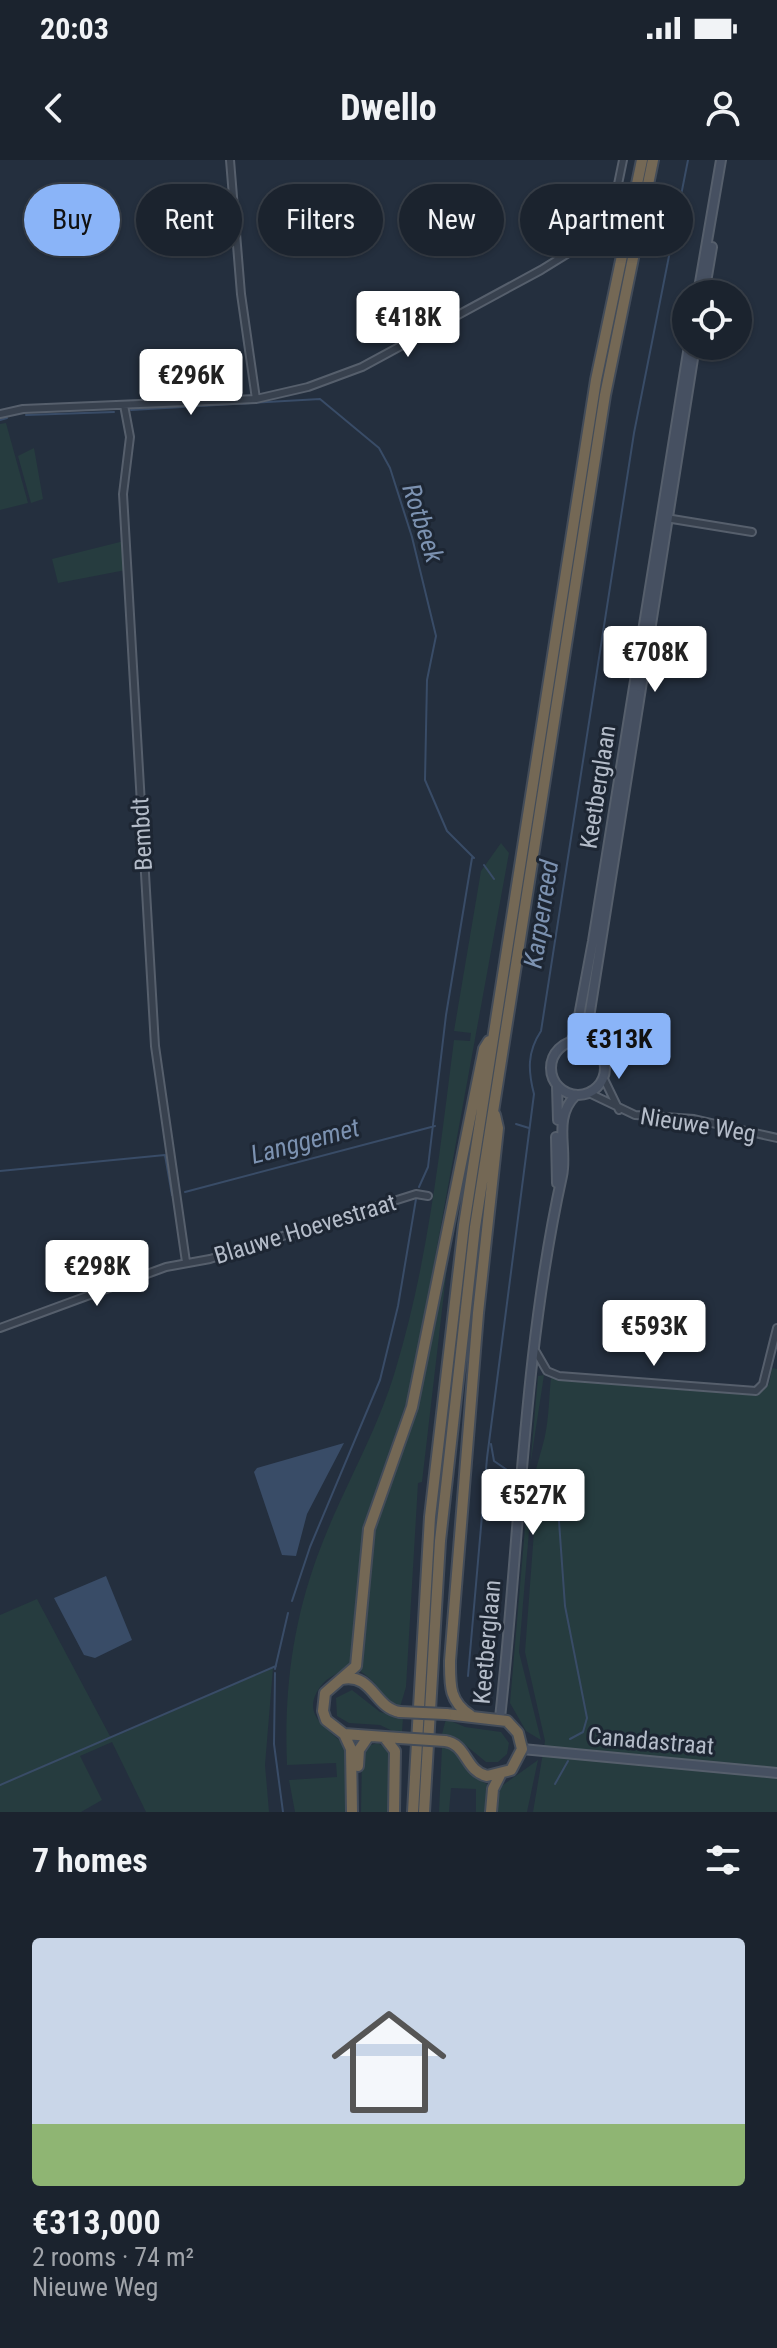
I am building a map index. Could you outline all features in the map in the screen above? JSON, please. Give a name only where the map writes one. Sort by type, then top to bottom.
[{"type":"highway","points":[[413,1812],[424,1594],[440,1421],[493,1036],[596,380],[642,160]]},
{"type":"highway","points":[[424,1812],[434,1610],[449,1438],[494,1107],[605,395],[653,160]]},
{"type":"highway","points":[[340,1679],[351,1678],[367,1683],[383,1705],[400,1712],[500,1718],[513,1726],[522,1749],[517,1765],[500,1775],[480,1775],[458,1746],[445,1741],[344,1734],[331,1728],[323,1711],[325,1693],[340,1679],[356,1666],[369,1529],[412,1407],[484,1049],[493,1036]]},
{"type":"highway","points":[[470,1715],[460,1709],[451,1693],[450,1661],[476,1343],[498,1128],[494,1107]]},
{"type":"highway","points":[[344,1734],[351,1749],[355,1812]]},
{"type":"highway","points":[[355,1812],[359,1750],[368,1737]]},
{"type":"highway","points":[[385,1738],[395,1751],[394,1812]]},
{"type":"highway","points":[[491,1812],[493,1789],[500,1775]]},
{"type":"main road","points":[[703,280],[724,160]]},
{"type":"main road","name":"Keetberglaan","points":[[570,1043],[576,1032],[596,926],[687,360]]},
{"type":"main road","name":"Keetberglaan","points":[[590,1044],[588,1024],[693,360]]},
{"type":"main road","points":[[570,1043],[590,1044],[602,1057],[603,1077],[589,1093],[576,1095],[557,1085],[551,1071],[552,1060],[559,1049],[570,1043]]},
{"type":"main road","name":"Keetberglaan","points":[[557,1085],[560,1106],[554,1154],[558,1188]]},
{"type":"main road","name":"Keetberglaan","points":[[500,1718],[536,1352],[562,1175],[560,1141],[564,1112],[576,1095]]},
{"type":"main road","name":"Canadastraat","points":[[522,1749],[777,1773]]},
{"type":"street","points":[[230,160],[241,294],[256,399]]},
{"type":"street","points":[[0,414],[23,409],[256,399],[308,387],[362,367],[541,270],[609,228],[623,160]]},
{"type":"street","name":"Bembdt","points":[[124,405],[130,437],[123,494],[155,1046],[186,1262]]},
{"type":"street","points":[[666,518],[752,532]]},
{"type":"street","name":"Nieuwe Weg","points":[[603,1077],[619,1110]]},
{"type":"street","name":"Nieuwe Weg","points":[[589,1093],[635,1115],[694,1119],[777,1138]]},
{"type":"street","name":"Blauwe Hoevestraat","points":[[0,1328],[186,1262],[210,1259],[416,1194],[428,1196]]},
{"type":"street","points":[[536,1352],[547,1371],[559,1376],[756,1391],[763,1384],[777,1328]]},
{"type":"green space","points":[[6,423],[28,503],[0,510],[0,424]]},
{"type":"green space","points":[[34,448],[43,499],[31,503],[18,456]]},
{"type":"green space","points":[[124,541],[126,570],[58,583],[52,559]]},
{"type":"green space","points":[[501,843],[509,853],[411,1389],[364,1523],[351,1662],[323,1683],[314,1698],[316,1716],[347,1751],[349,1812],[295,1812],[289,1780],[337,1777],[336,1763],[287,1765],[289,1686],[301,1608],[336,1510],[379,1416],[407,1328],[432,1206],[454,1040],[470,1041],[471,1033],[454,1031],[481,871]]},
{"type":"green space","points":[[452,1224],[422,1482],[418,1483],[406,1687],[400,1707],[389,1701],[361,1672],[373,1528],[395,1465]]},
{"type":"green space","points":[[772,1368],[777,1369],[777,1812],[533,1812],[545,1741],[525,1652],[535,1518],[533,1484],[546,1429],[551,1378],[758,1395],[769,1384]]},
{"type":"green space","points":[[544,1375],[530,1464],[538,1376]]},
{"type":"green space","points":[[528,1490],[529,1531],[519,1652],[541,1740],[526,1731],[510,1703]]},
{"type":"green space","points":[[37,1599],[111,1738],[273,1668],[265,1765],[269,1812],[146,1812],[112,1742],[80,1756],[102,1800],[81,1812],[0,1812],[0,1615]]},
{"type":"green space","points":[[352,1690],[380,1712],[403,1718],[402,1732],[399,1734],[380,1725],[349,1723],[337,1716],[336,1698]]},
{"type":"green space","points":[[446,1719],[465,1727],[501,1732],[509,1743],[507,1754],[498,1762],[486,1762],[457,1738],[442,1734]]},
{"type":"green space","points":[[377,1743],[386,1747],[389,1756],[388,1812],[361,1812],[362,1756],[368,1746]]},
{"type":"green space","points":[[445,1745],[473,1775],[487,1784],[488,1812],[476,1812],[476,1789],[451,1788],[449,1812],[439,1812],[442,1747]]},
{"type":"green space","points":[[538,1760],[527,1812],[497,1812],[500,1787]]},
{"type":"water","points":[[344,1443],[307,1514],[296,1556],[282,1555],[254,1472],[257,1468]]},
{"type":"water","points":[[106,1576],[132,1640],[95,1658],[84,1655],[54,1598]]},
{"type":"waterway","name":"Karperreed","points":[[468,1676],[487,1458],[534,1094],[531,1054],[541,1031],[634,433],[688,160]]},
{"type":"waterway","name":"Rotbeek","points":[[131,410],[320,399],[379,448],[390,468],[412,537],[436,636],[427,680],[425,780],[447,831],[474,858]]},
{"type":"waterway","name":"Rotbeek","points":[[26,415],[114,412]]},
{"type":"waterway","name":"Rotbeek","points":[[0,420],[7,418]]},
{"type":"waterway","points":[[419,1187],[428,1167],[446,1015],[472,858]]},
{"type":"waterway","name":"Rotbeek","points":[[484,865],[494,879]]},
{"type":"waterway","name":"Rotbeek","points":[[540,886],[547,887]]},
{"type":"waterway","name":"Langgemet","points":[[516,1124],[529,1128]]},
{"type":"waterway","name":"Langgemet","points":[[185,1192],[435,1126]]},
{"type":"waterway","name":"Langgemet","points":[[0,1171],[165,1155],[172,1195]]},
{"type":"waterway","points":[[292,1601],[310,1547],[380,1380],[398,1306],[416,1199]]},
{"type":"waterway","points":[[491,1444],[494,1461],[513,1474]]},
{"type":"waterway","points":[[533,1476],[550,1479],[557,1493],[565,1606],[587,1718],[583,1732],[570,1739]]},
{"type":"waterway","points":[[275,1669],[288,1613]]},
{"type":"waterway","points":[[0,1785],[276,1666]]},
{"type":"waterway","points":[[275,1673],[274,1744],[283,1812]]},
{"type":"waterway","points":[[555,1784],[568,1761]]}]
